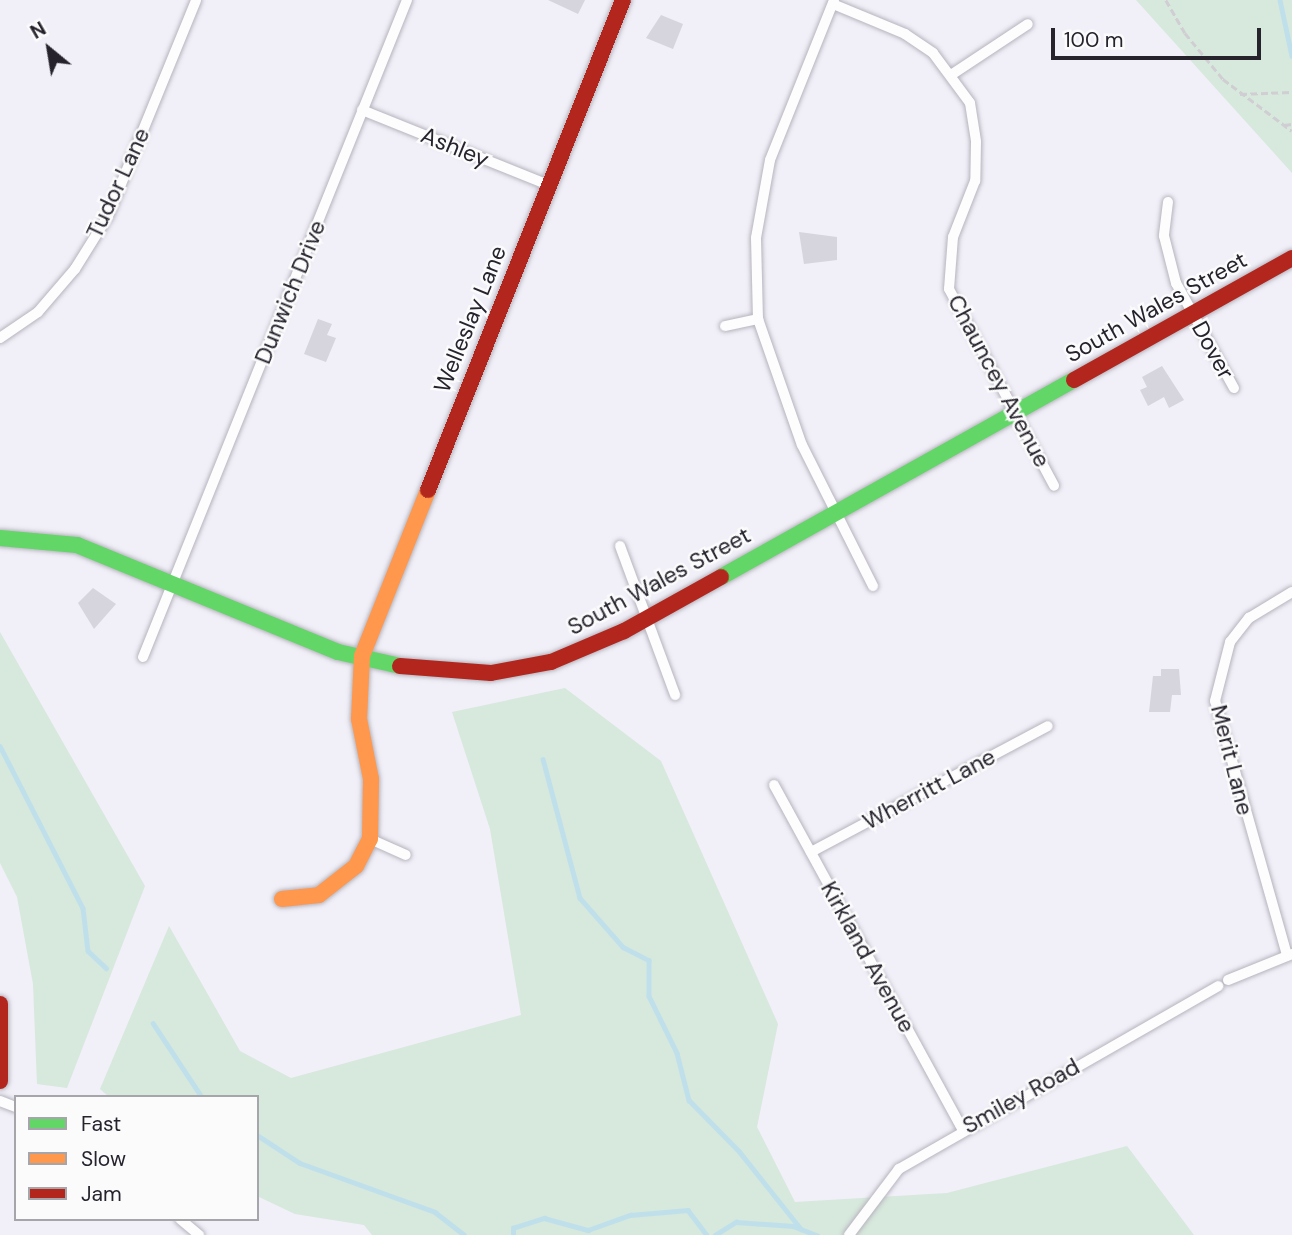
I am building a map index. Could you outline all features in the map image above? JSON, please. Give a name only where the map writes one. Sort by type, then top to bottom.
[{"type":"street","name":"Tudor Lane","points":[[0,338],[38,312],[75,269],[108,216],[196,0]]},
{"type":"street","name":"Dunwich Drive","points":[[142,657],[407,0]]},
{"type":"street","name":"Welleslay Lane","points":[[370,839],[371,779],[359,719],[362,656],[623,0]]},
{"type":"street","name":"Chauncey Avenue","points":[[834,2],[905,34],[933,53],[970,103],[976,142],[975,181],[953,237],[949,289],[1054,486]]},
{"type":"street","points":[[834,2],[770,160],[756,238],[758,319],[776,382],[873,586]]},
{"type":"street","points":[[951,75],[1028,24]]},
{"type":"street","name":"Ashley","points":[[362,110],[549,185]]},
{"type":"street","name":"Dover","points":[[1168,202],[1164,236],[1176,283],[1234,388]]},
{"type":"street","name":"South Wales Street","points":[[0,537],[77,545],[338,652],[426,672],[491,673],[551,662],[643,620],[835,509],[1292,258]]},
{"type":"street","points":[[725,326],[758,319]]},
{"type":"street","points":[[620,546],[643,620],[675,695]]},
{"type":"street","name":"Merit Lane","points":[[1289,954],[1215,701],[1230,642],[1249,618],[1292,592]]},
{"type":"street","name":"Wherritt Lane","points":[[811,852],[1048,726]]},
{"type":"street","name":"Kirkland Avenue","points":[[774,785],[962,1129]]},
{"type":"street","points":[[282,899],[319,895],[356,866],[370,839],[406,855]]},
{"type":"street","points":[[1228,980],[1289,954]]},
{"type":"street","name":"Smiley Road","points":[[849,1235],[899,1169],[962,1129],[1217,986]]},
{"type":"street","points":[[0,1004],[0,1081]]},
{"type":"street","points":[[182,1221],[199,1235]]},
{"type":"path","points":[[1166,0],[1202,57],[1239,94],[1292,131]]},
{"type":"path","points":[[1239,94],[1292,92]]},
{"type":"path","points":[[1284,125],[1292,124]]},
{"type":"green space","points":[[1136,0],[1292,0],[1292,173]]},
{"type":"green space","points":[[0,632],[145,886],[67,1088],[37,1084],[33,984],[17,897],[0,863]]},
{"type":"green space","points":[[565,688],[661,761],[778,1024],[757,1127],[795,1202],[947,1193],[1127,1146],[1194,1235],[372,1235],[364,1225],[295,1214],[259,1197],[259,1095],[107,1095],[100,1089],[169,926],[240,1051],[291,1078],[521,1015],[490,829],[452,712]]},
{"type":"building","points":[[548,0],[585,0],[578,14]]},
{"type":"building","points":[[661,15],[683,24],[673,49],[646,38]]},
{"type":"building","points":[[799,232],[837,237],[837,260],[804,264]]},
{"type":"building","points":[[318,319],[332,324],[327,335],[336,338],[326,362],[304,354]]},
{"type":"building","points":[[1162,366],[1184,400],[1169,408],[1164,397],[1148,406],[1140,390],[1147,387],[1142,377]]},
{"type":"building","points":[[93,588],[116,604],[94,629],[78,603]]},
{"type":"building","points":[[1161,669],[1179,669],[1181,695],[1172,695],[1170,712],[1149,712],[1153,676],[1161,676]]},
{"type":"waterway","points":[[1280,0],[1292,56]]},
{"type":"waterway","points":[[0,746],[83,908],[88,951],[106,968]]},
{"type":"waterway","points":[[543,759],[580,898],[623,947],[649,960],[649,996],[677,1053],[689,1100],[739,1151],[801,1229]]},
{"type":"waterway","points":[[153,1023],[201,1095]]},
{"type":"waterway","points":[[259,1136],[300,1163],[435,1212],[464,1235]]},
{"type":"waterway","points":[[513,1235],[513,1228],[544,1218],[588,1230],[630,1215],[688,1210],[707,1235]]},
{"type":"waterway","points":[[715,1235],[736,1222],[793,1226],[817,1235]]},
{"type":"traffic: fast","points":[[721,577],[1074,380]]},
{"type":"traffic: fast","points":[[0,538],[77,545],[338,652],[400,666]]},
{"type":"traffic: slow","points":[[282,899],[319,895],[356,866],[370,839],[371,779],[359,719],[362,656],[428,490]]},
{"type":"traffic: jam","points":[[428,490],[623,0]]},
{"type":"traffic: jam","points":[[1074,380],[1292,258]]},
{"type":"traffic: jam","points":[[400,666],[491,673],[551,662],[624,631],[721,577]]},
{"type":"traffic: jam","points":[[0,1004],[0,1081]]}]
